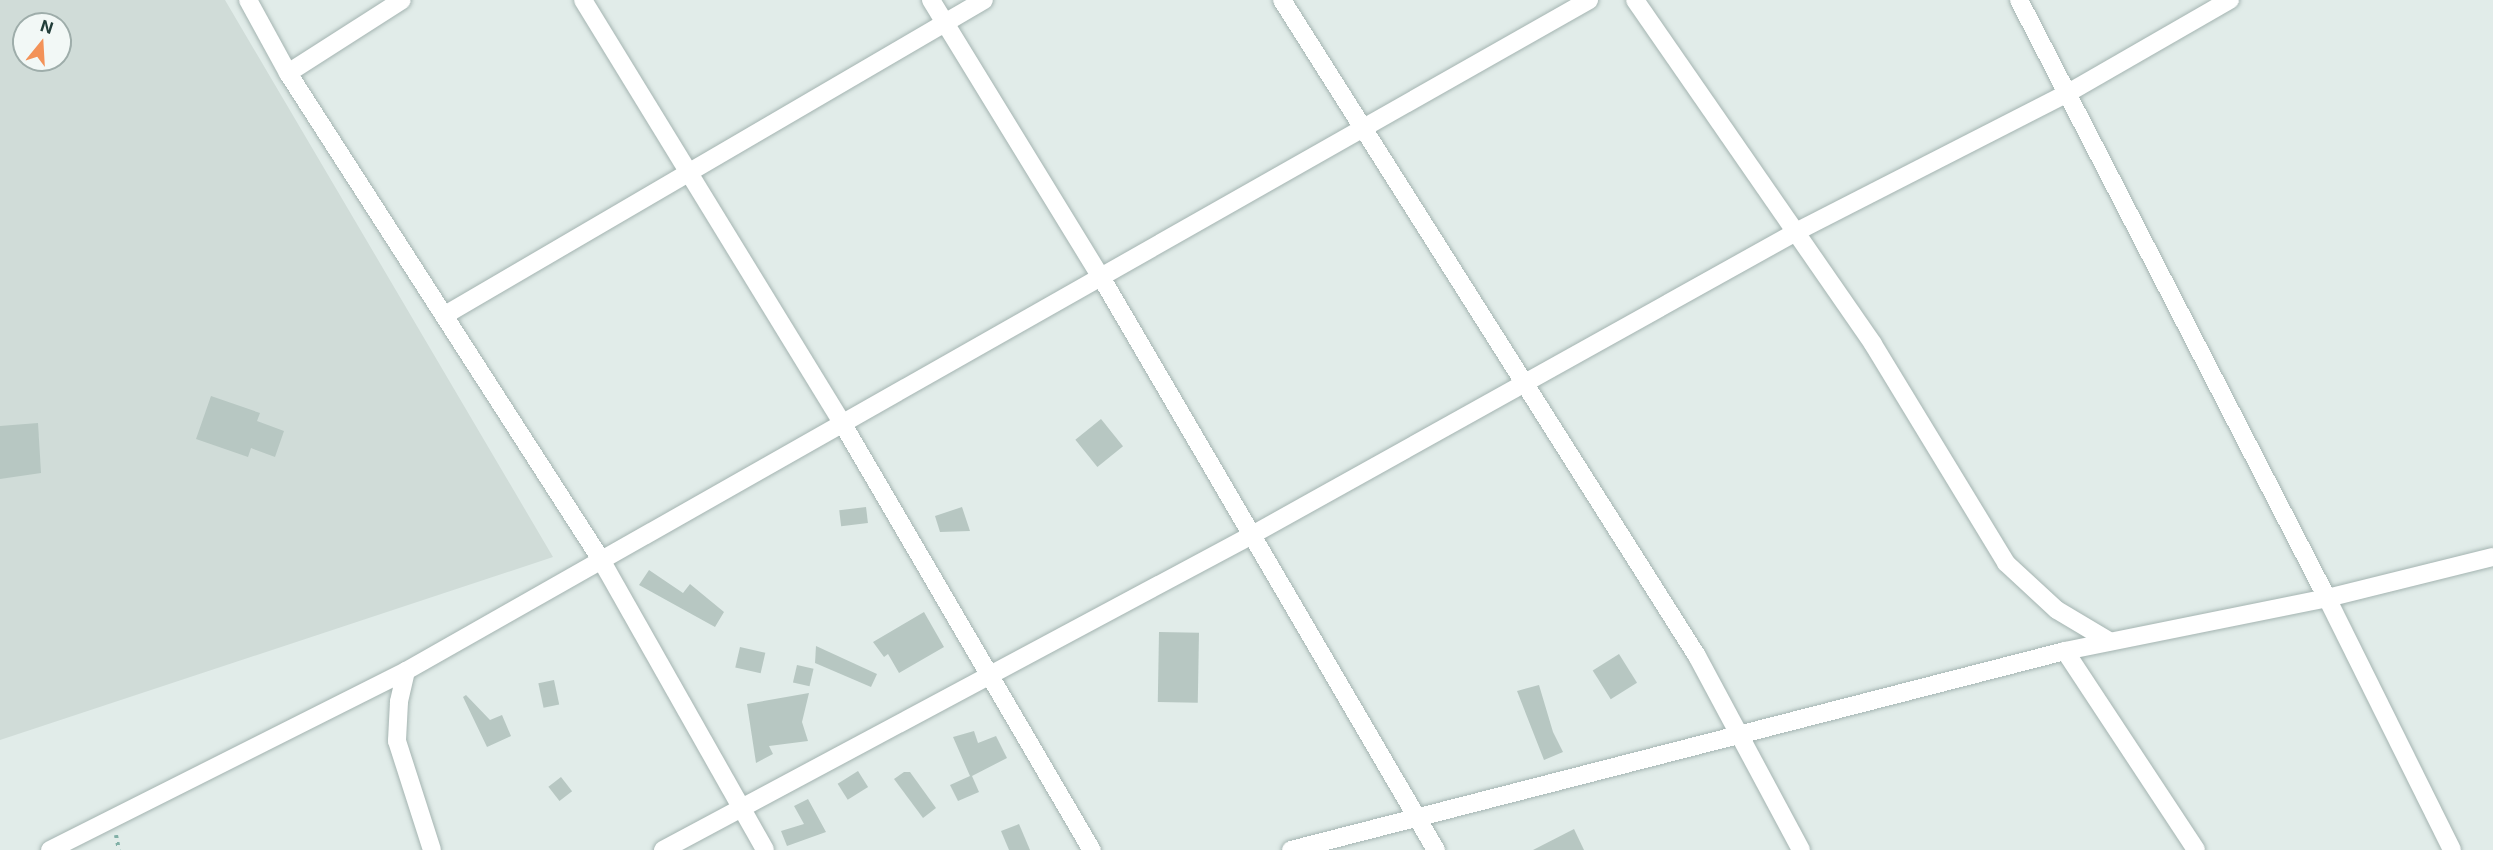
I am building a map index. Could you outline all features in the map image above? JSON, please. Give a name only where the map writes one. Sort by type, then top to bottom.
[{"type":"street","points":[[248,0],[288,73],[600,558],[765,850]]},
{"type":"street","points":[[288,73],[402,0]]},
{"type":"street","points":[[583,0],[841,421],[991,672],[1092,850]]},
{"type":"street","points":[[931,0],[1101,277],[1436,850]]},
{"type":"street","points":[[445,315],[984,0]]},
{"type":"street","points":[[1282,0],[1521,382],[1697,656],[1801,850]]},
{"type":"street","points":[[50,850],[406,671],[841,421],[1101,277],[1589,0]]},
{"type":"street","points":[[1635,0],[1874,344],[2006,563],[2057,610],[2109,640]]},
{"type":"street","points":[[2019,0],[2327,598],[2452,850]]},
{"type":"street","points":[[663,850],[991,672],[1252,535],[1521,382],[1796,232],[2068,93],[2230,0]]},
{"type":"street","points":[[1291,850],[1418,820],[1739,734],[2109,640],[2327,598],[2493,557]]},
{"type":"street","points":[[2065,651],[2196,850]]},
{"type":"street","points":[[406,671],[399,702],[397,741],[432,850]]},
{"type":"shaded area","points":[[0,0],[225,0],[553,557],[0,740]]},
{"type":"building","points":[[211,396],[260,413],[257,421],[284,431],[275,457],[251,448],[248,457],[196,439]]},
{"type":"building","points":[[1101,419],[1123,446],[1097,467],[1075,440]]},
{"type":"building","points":[[38,423],[41,473],[0,479],[0,426]]},
{"type":"building","points":[[866,507],[868,523],[841,526],[839,510]]},
{"type":"building","points":[[962,507],[970,531],[940,532],[935,516]]},
{"type":"building","points":[[649,570],[683,593],[690,584],[724,612],[715,627],[639,585]]},
{"type":"building","points":[[924,612],[944,647],[899,673],[888,654],[884,657],[873,642]]},
{"type":"building","points":[[1159,632],[1199,633],[1198,703],[1158,702]]},
{"type":"building","points":[[816,646],[877,674],[871,687],[815,663]]},
{"type":"building","points":[[740,647],[765,653],[761,673],[735,667]]},
{"type":"building","points":[[1619,654],[1637,683],[1611,699],[1593,670]]},
{"type":"building","points":[[797,665],[814,669],[810,686],[793,683]]},
{"type":"building","points":[[554,680],[559,704],[544,708],[538,683]]},
{"type":"building","points":[[1539,685],[1553,732],[1563,752],[1544,760],[1517,691]]},
{"type":"building","points":[[809,693],[802,722],[808,741],[769,746],[773,754],[756,763],[747,704]]},
{"type":"building","points":[[466,695],[490,720],[502,715],[511,736],[487,747],[463,697]]},
{"type":"building","points":[[974,731],[978,743],[996,736],[1007,758],[972,776],[979,792],[958,801],[950,785],[970,776],[953,737]]},
{"type":"building","points":[[858,771],[868,787],[848,800],[838,784]]},
{"type":"building","points":[[904,772],[910,772],[936,808],[923,818],[894,779]]},
{"type":"building","points":[[561,777],[572,791],[559,801],[548,787]]},
{"type":"building","points":[[808,799],[826,832],[787,846],[781,831],[804,824],[794,806]]},
{"type":"building","points":[[1019,824],[1030,850],[1009,850],[1001,831]]},
{"type":"building","points":[[1574,829],[1584,850],[1533,850]]}]
